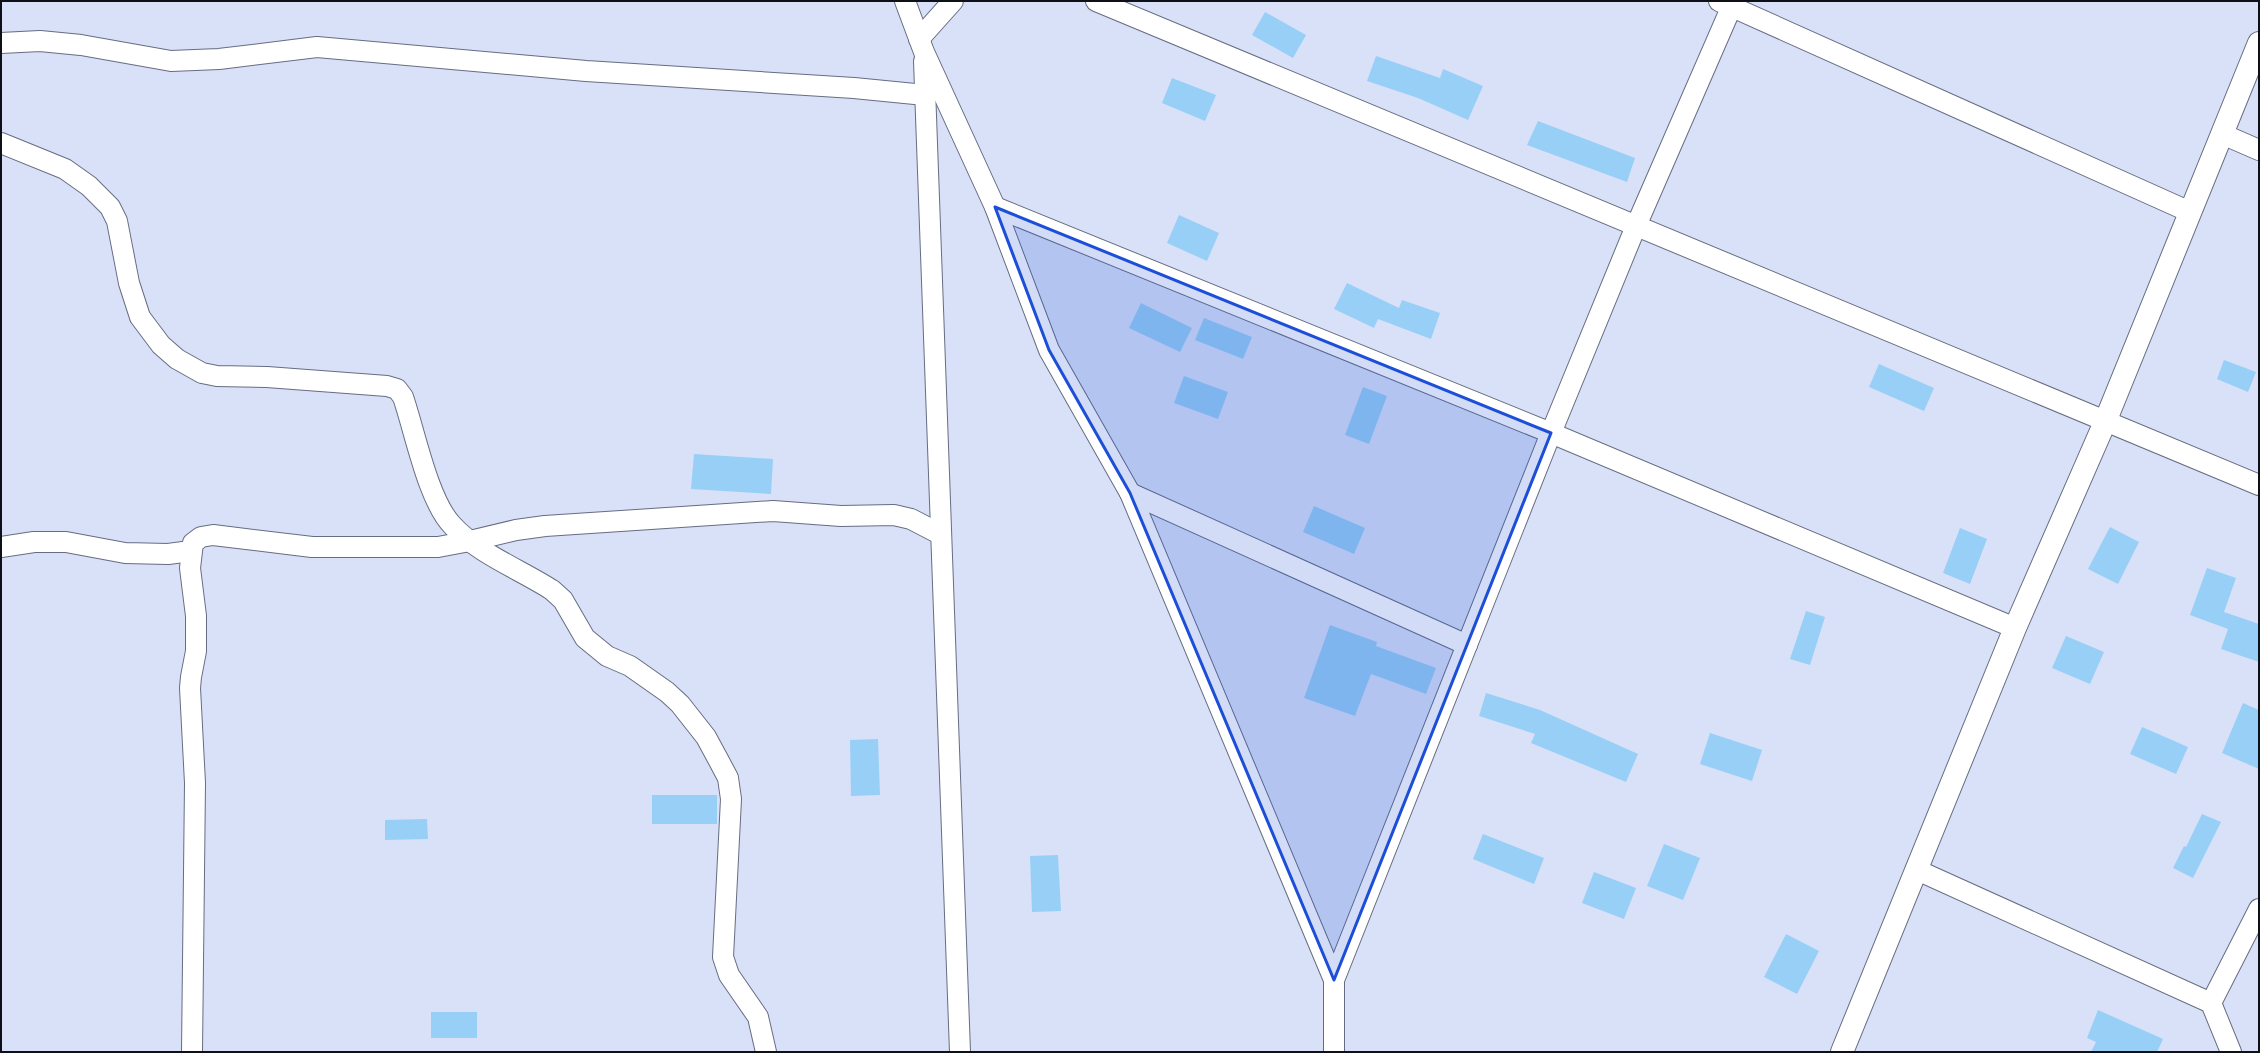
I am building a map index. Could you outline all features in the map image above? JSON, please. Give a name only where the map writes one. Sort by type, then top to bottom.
[{"type":"main road","points":[[1842,1052],[2015,628],[2105,422],[2259,43]]},
{"type":"street","points":[[905,1],[921,45],[995,207],[1049,350],[1130,493],[1334,980]]},
{"type":"street","points":[[953,1],[921,45],[925,95],[960,1052]]},
{"type":"street","points":[[1096,1],[2259,485]]},
{"type":"street","points":[[1334,1052],[1334,980],[1551,432],[1728,3],[2190,212]]},
{"type":"street","points":[[1,43],[40,41],[81,45],[172,61],[219,59],[317,47],[586,71],[854,88],[925,95]]},
{"type":"street","points":[[2222,134],[2259,150]]},
{"type":"street","points":[[1,143],[64,169],[89,186],[110,207],[117,221],[129,283],[140,317],[161,345],[183,363],[202,373],[217,376],[289,378],[387,386],[396,390],[403,397],[431,487],[441,509],[451,525],[470,541],[552,590],[562,600],[585,638],[607,656],[630,666],[667,692],[680,704],[706,737],[728,778],[730,799],[723,932],[725,966],[729,975],[758,1018],[766,1052]]},
{"type":"street","points":[[995,207],[1551,432],[2015,628]]},
{"type":"street","points":[[1130,493],[1467,645]]},
{"type":"street","points":[[192,1052],[195,783],[190,677],[196,651],[191,551],[193,543],[201,537],[213,535],[312,547],[438,547],[516,530],[545,526],[774,511],[841,516],[894,515],[911,519],[940,534]]},
{"type":"street","points":[[1,547],[34,542],[66,542],[125,553],[168,554],[191,551]]},
{"type":"street","points":[[1917,870],[2211,1003],[2231,1052]]},
{"type":"street","points":[[2211,1003],[2259,909]]},
{"type":"highlighted area","points":[[995,207],[1551,433],[1334,980],[1130,493],[1049,350]]},
{"type":"building","points":[[1265,12],[1306,35],[1293,58],[1252,35]]},
{"type":"building","points":[[1376,56],[1440,78],[1443,69],[1483,86],[1468,120],[1418,98],[1367,81]]},
{"type":"building","points":[[1172,78],[1216,95],[1205,121],[1162,103]]},
{"type":"building","points":[[1538,121],[1635,158],[1627,182],[1527,145]]},
{"type":"building","points":[[1179,215],[1219,233],[1207,261],[1167,243]]},
{"type":"building","points":[[1347,283],[1399,308],[1402,300],[1440,313],[1431,339],[1378,319],[1374,328],[1334,309]]},
{"type":"building","points":[[1141,303],[1192,328],[1180,352],[1129,328]]},
{"type":"building","points":[[1204,318],[1252,337],[1243,359],[1195,340]]},
{"type":"building","points":[[2224,360],[2256,372],[2248,392],[2217,379]]},
{"type":"building","points":[[1879,364],[1934,388],[1924,411],[1869,387]]},
{"type":"building","points":[[1184,376],[1228,392],[1218,419],[1174,403]]},
{"type":"building","points":[[1363,387],[1387,396],[1369,444],[1345,435]]},
{"type":"building","points":[[694,454],[773,459],[771,494],[691,489]]},
{"type":"building","points":[[1314,506],[1365,528],[1354,554],[1303,532]]},
{"type":"building","points":[[2110,527],[2139,542],[2118,584],[2088,569]]},
{"type":"building","points":[[1960,528],[1987,539],[1970,584],[1943,573]]},
{"type":"building","points":[[2207,568],[2236,578],[2224,612],[2259,624],[2259,662],[2221,649],[2228,629],[2190,615]]},
{"type":"building","points":[[1806,611],[1825,617],[1810,665],[1790,659]]},
{"type":"building","points":[[1330,625],[1377,642],[1376,646],[1436,668],[1426,694],[1371,674],[1355,716],[1304,698]]},
{"type":"building","points":[[2066,636],[2104,652],[2090,684],[2052,668]]},
{"type":"building","points":[[1486,693],[1540,710],[1638,754],[1626,782],[1531,743],[1535,734],[1479,716]]},
{"type":"building","points":[[2243,703],[2259,710],[2259,769],[2222,753]]},
{"type":"building","points":[[2142,727],[2188,747],[2176,774],[2130,754]]},
{"type":"building","points":[[1710,733],[1762,750],[1752,781],[1700,764]]},
{"type":"building","points":[[878,739],[880,795],[851,796],[850,740]]},
{"type":"building","points":[[652,795],[717,795],[717,824],[652,824]]},
{"type":"building","points":[[2202,814],[2221,822],[2193,878],[2173,868],[2184,846],[2186,847]]},
{"type":"building","points":[[427,819],[428,839],[385,840],[385,820]]},
{"type":"building","points":[[1483,834],[1544,858],[1534,884],[1473,859]]},
{"type":"building","points":[[1664,844],[1700,858],[1683,900],[1647,886]]},
{"type":"building","points":[[1058,855],[1061,911],[1032,912],[1030,856]]},
{"type":"building","points":[[1594,872],[1636,888],[1624,919],[1582,903]]},
{"type":"building","points":[[1786,934],[1819,951],[1797,994],[1764,977]]},
{"type":"building","points":[[2098,1010],[2163,1039],[2157,1052],[2091,1052],[2096,1042],[2087,1038]]},
{"type":"building","points":[[431,1012],[477,1012],[477,1038],[431,1038]]}]
